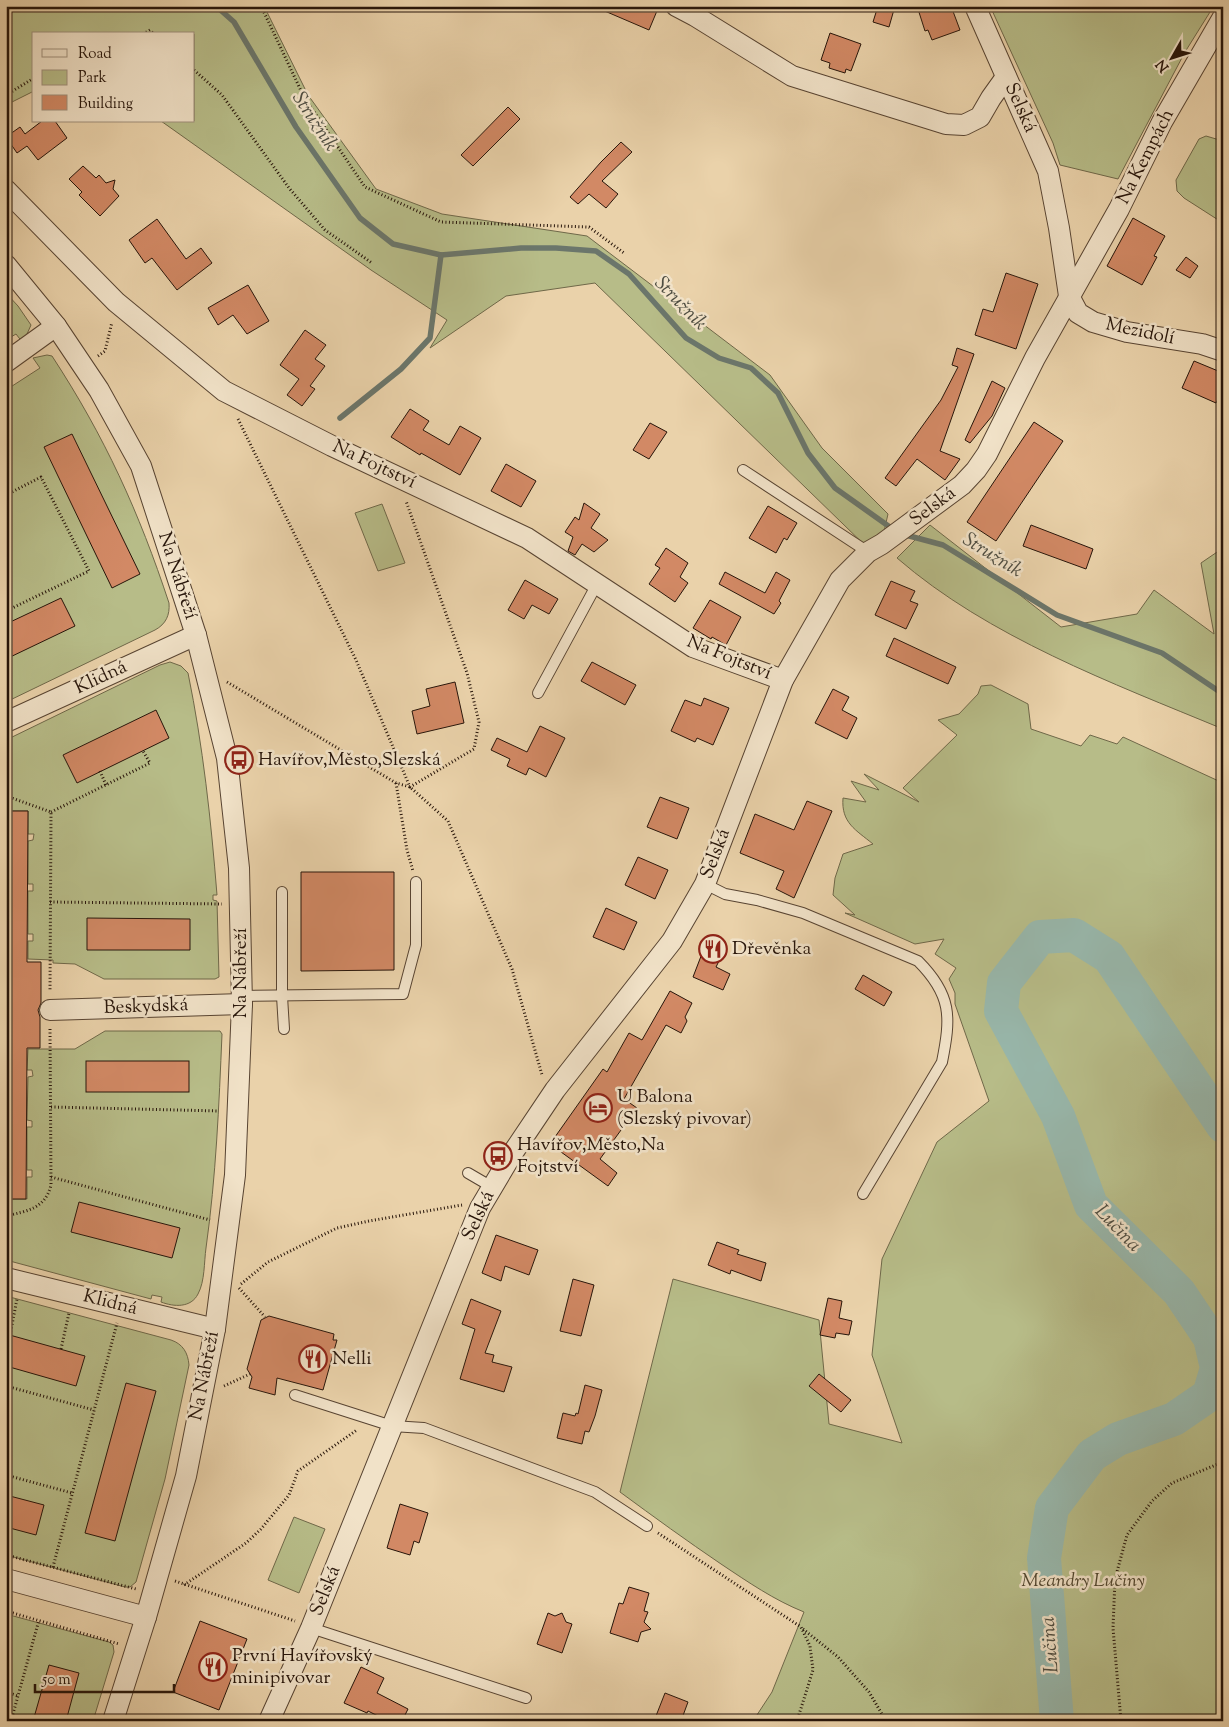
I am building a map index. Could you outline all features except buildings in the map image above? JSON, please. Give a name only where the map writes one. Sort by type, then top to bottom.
[{"type":"street","points":[[676,6],[792,76],[946,124],[964,125],[980,117],[990,98],[1006,77]]},
{"type":"street","name":"Selská","points":[[269,1721],[388,1425],[480,1208],[555,1090],[672,941],[704,884],[783,680],[836,588],[875,548],[915,521],[962,485],[976,470],[987,454],[1035,358],[1069,296],[1048,171],[975,6]]},
{"type":"street","name":"Na Kempách","points":[[1069,296],[1119,209],[1162,122],[1223,17]]},
{"type":"street","name":"Na Fojtství","points":[[6,190],[116,302],[224,391],[527,538],[693,647],[783,680]]},
{"type":"street","name":"Na Nábřeží","points":[[6,265],[56,326],[84,366],[140,466],[196,635],[227,758],[240,868],[242,1000],[235,1175],[215,1329],[186,1476],[146,1617],[113,1721]]},
{"type":"street","name":"Mezidolí","points":[[1069,296],[1078,313],[1093,322],[1127,332],[1202,344],[1223,351]]},
{"type":"street","points":[[6,362],[56,326]]},
{"type":"street","name":"Klidná","points":[[6,722],[196,635]]},
{"type":"street","name":"Beskydská","points":[[50,1010],[242,1000]]},
{"type":"street","name":"Klidná","points":[[6,1278],[215,1329]]},
{"type":"street","points":[[6,1579],[146,1617]]},
{"type":"lane","points":[[743,470],[875,548]]},
{"type":"lane","points":[[538,693],[597,584]]},
{"type":"lane","points":[[242,1000],[282,996],[403,994],[416,945],[416,882]]},
{"type":"lane","points":[[704,884],[725,894],[757,900],[803,913],[918,961],[932,975],[941,989],[948,1016],[942,1062],[863,1194]]},
{"type":"lane","points":[[282,892],[282,996],[284,1029]]},
{"type":"lane","points":[[468,1173],[492,1187]]},
{"type":"lane","points":[[295,1395],[388,1425],[424,1428],[595,1492],[647,1526]]},
{"type":"lane","points":[[306,1626],[526,1698]]},
{"type":"path","points":[[261,6],[304,97],[366,187],[441,222],[589,227],[624,253]]},
{"type":"path","points":[[195,71],[222,95],[289,188],[325,230],[372,263]]},
{"type":"path","points":[[6,95],[32,79]]},
{"type":"path","points":[[84,366],[105,351],[116,302]]},
{"type":"path","points":[[238,418],[356,660],[410,787],[448,821],[512,969],[545,1083],[555,1090]]},
{"type":"path","points":[[6,495],[41,477],[90,571],[6,611]]},
{"type":"path","points":[[204,669],[396,783],[410,787],[474,750],[479,722],[467,673],[398,477]]},
{"type":"path","points":[[51,812],[150,763],[143,751]]},
{"type":"path","points":[[100,771],[106,785]]},
{"type":"path","points":[[396,783],[407,850],[416,882]]},
{"type":"path","points":[[50,902],[225,904]]},
{"type":"path","points":[[50,1107],[222,1111]]},
{"type":"path","points":[[51,1177],[214,1221]]},
{"type":"path","points":[[265,1317],[238,1286],[268,1262],[337,1228],[471,1204]]},
{"type":"path","points":[[10,1335],[18,1294]]},
{"type":"path","points":[[61,1349],[71,1308]]},
{"type":"path","points":[[53,1567],[118,1320]]},
{"type":"path","points":[[219,1389],[250,1374]]},
{"type":"path","points":[[6,1386],[94,1410]]},
{"type":"path","points":[[184,1584],[246,1543],[289,1495],[298,1471],[356,1430],[388,1425]]},
{"type":"path","points":[[1121,1721],[1113,1628],[1115,1579],[1127,1535],[1152,1501],[1172,1483],[1223,1462]]},
{"type":"path","points":[[6,1475],[72,1493]]},
{"type":"path","points":[[647,1526],[801,1627],[838,1657],[868,1692],[886,1721]]},
{"type":"path","points":[[6,1555],[139,1590]]},
{"type":"path","points":[[174,1581],[306,1626]]},
{"type":"path","points":[[6,1611],[123,1645]]},
{"type":"path","points":[[11,1721],[39,1620]]},
{"type":"path","points":[[796,1721],[814,1670],[810,1646],[801,1627]]},
{"type":"path","points":[[6,1692],[18,1696]]},
{"type":"green space","points":[[6,6],[264,6],[308,95],[376,189],[442,214],[587,236],[770,375],[822,448],[888,514],[878,558],[595,283],[506,296],[430,348],[447,320],[371,270],[162,122],[195,122],[195,32],[32,32],[32,92],[6,105]]},
{"type":"green space","points":[[990,6],[1199,6],[1210,12],[1185,52],[1118,179],[1060,165],[1053,143]]},
{"type":"green space","points":[[1206,136],[1223,141],[1223,223],[1184,198],[1177,191],[1176,180],[1199,139]]},
{"type":"green space","points":[[6,293],[31,325],[23,343],[16,334],[6,340]]},
{"type":"green space","points":[[47,355],[52,356],[71,386],[119,476],[146,537],[169,603],[169,611],[167,619],[159,628],[6,702],[6,390],[40,368],[33,358]]},
{"type":"green space","points":[[382,504],[405,563],[378,571],[355,513]]},
{"type":"green space","points":[[930,525],[1061,627],[1137,614],[1154,590],[1214,634],[1201,563],[1223,548],[1223,729],[1095,676],[1052,656],[971,612],[933,586],[897,558]]},
{"type":"green space","points":[[170,662],[181,666],[188,673],[198,728],[215,867],[217,895],[213,895],[213,900],[217,901],[219,977],[215,979],[104,979],[75,964],[53,963],[53,960],[28,959],[28,941],[33,941],[33,934],[28,934],[28,891],[33,891],[33,884],[28,884],[28,841],[33,840],[34,834],[28,834],[28,811],[6,811],[6,740],[160,665]]},
{"type":"green space","name":"Meandry Lučiny","points":[[991,685],[1028,704],[1031,729],[1081,746],[1090,735],[1117,744],[1123,737],[1223,783],[1223,1721],[753,1721],[772,1692],[804,1612],[772,1596],[741,1577],[620,1492],[673,1279],[819,1320],[829,1424],[902,1443],[872,1355],[882,1259],[937,1142],[989,1101],[955,1004],[955,993],[949,979],[956,968],[935,954],[944,939],[915,944],[845,913],[855,915],[833,895],[835,878],[843,854],[873,844],[847,820],[844,814],[843,798],[866,802],[851,781],[879,790],[864,774],[919,802],[903,788],[957,735],[938,720],[959,714],[978,694],[981,686]]},
{"type":"green space","points":[[105,1031],[220,1031],[222,1034],[215,1168],[204,1271],[198,1294],[195,1299],[187,1304],[166,1304],[161,1302],[162,1297],[152,1295],[151,1299],[6,1260],[6,1199],[27,1199],[27,1177],[32,1177],[32,1170],[27,1170],[27,1127],[32,1127],[32,1121],[27,1120],[28,1077],[33,1076],[32,1070],[27,1070],[28,1049],[75,1049]]},
{"type":"green space","points":[[6,1296],[171,1340],[179,1344],[186,1353],[189,1365],[165,1479],[136,1582],[130,1587],[6,1555]]},
{"type":"green space","points":[[294,1517],[325,1529],[299,1593],[268,1580]]},
{"type":"green space","points":[[6,1614],[109,1642],[113,1645],[114,1652],[93,1721],[6,1721]]},
{"type":"waterway","name":"Stružník","points":[[216,6],[234,22],[296,127],[360,218],[393,244],[441,255],[521,248],[596,251],[629,274],[686,338],[719,358],[751,368],[778,393],[808,453],[835,488],[894,530]]},
{"type":"waterway","points":[[340,418],[401,369],[430,338],[441,255]]},
{"type":"waterway","name":"Stružník","points":[[902,534],[943,545],[1057,615],[1162,653],[1223,694]]},
{"type":"waterway","name":"Lučina","points":[[1057,1721],[1044,1558],[1052,1508],[1092,1455],[1118,1439],[1174,1419],[1209,1395],[1217,1368],[1210,1338],[1179,1292],[1091,1205],[1058,1116],[1001,1011],[1004,983],[1040,937],[1074,935],[1109,957],[1223,1126]]},
{"type":"place","name":"Havířov,Město,Slezská","points":[[239,760]]},
{"type":"place","name":"Dřevěnka","points":[[713,949]]},
{"type":"place","name":"U Balona (Slezský pivovar)","points":[[598,1108]]},
{"type":"place","name":"Havířov,Město,Na Fojtství","points":[[498,1156]]},
{"type":"place","name":"Nelli","points":[[313,1359]]},
{"type":"place","name":"První Havířovský minipivovar","points":[[213,1667]]}]
